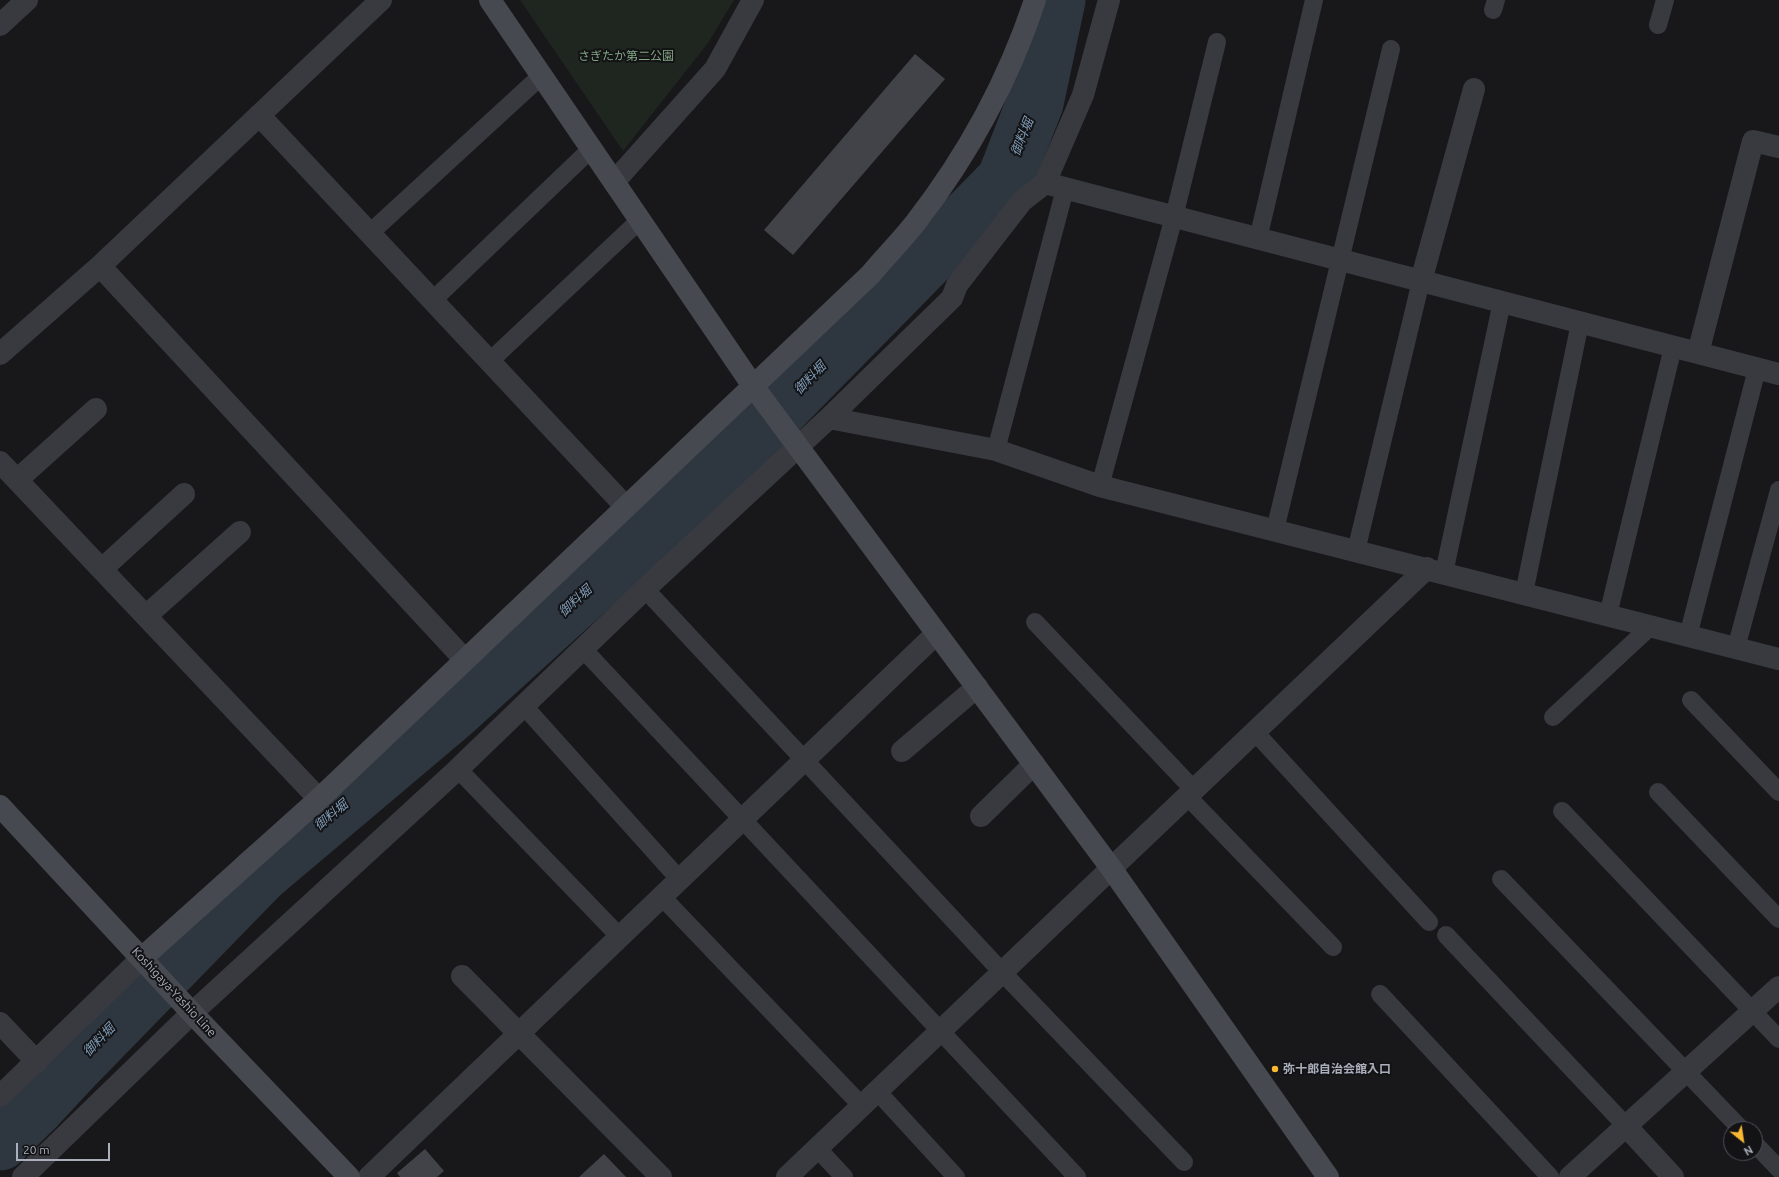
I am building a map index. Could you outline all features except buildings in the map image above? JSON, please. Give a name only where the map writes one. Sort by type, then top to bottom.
[{"type":"street","points":[[0,354],[100,266],[381,0]]},
{"type":"street","points":[[490,0],[758,393],[1111,868],[1328,1177]]},
{"type":"street","points":[[614,182],[715,69],[753,0]]},
{"type":"street","points":[[0,1096],[148,964],[626,507],[758,393],[870,275],[916,223],[955,167],[992,102],[1023,37],[1035,0]]},
{"type":"street","points":[[1055,186],[1083,95],[1109,0]]},
{"type":"street","points":[[0,25],[21,2]]},
{"type":"street","points":[[1421,281],[1474,89]]},
{"type":"street","points":[[259,115],[626,507]]},
{"type":"street","points":[[1698,353],[1753,141],[1779,148]]},
{"type":"street","points":[[23,1177],[190,1010],[458,769],[646,589],[793,440],[829,418],[952,298],[957,285],[1022,201],[1055,186],[1779,374]]},
{"type":"street","points":[[100,266],[465,660]]},
{"type":"street","points":[[17,480],[96,409]]},
{"type":"street","points":[[829,418],[996,450],[1100,486],[1779,659]]},
{"type":"street","points":[[0,462],[319,799]]},
{"type":"street","points":[[102,570],[184,494]]},
{"type":"street","points":[[146,616],[240,532]]},
{"type":"street","points":[[786,1177],[1255,732],[1436,571]]},
{"type":"street","points":[[369,1177],[936,634]]},
{"type":"street","points":[[902,751],[977,687]]},
{"type":"street","points":[[981,816],[1034,764]]},
{"type":"street","name":"Koshigaya-Yashio Line","points":[[0,806],[190,1010],[349,1177]]},
{"type":"street","points":[[462,976],[661,1177]]},
{"type":"street","points":[[1570,1177],[1779,987]]},
{"type":"street","points":[[0,1023],[37,1062]]},
{"type":"street","points":[[1626,1126],[1673,1177]]},
{"type":"lane","points":[[1258,238],[1314,0]]},
{"type":"lane","points":[[1658,24],[1665,0]]},
{"type":"lane","points":[[1100,486],[1174,217],[1217,42]]},
{"type":"lane","points":[[1275,530],[1391,49]]},
{"type":"lane","points":[[370,233],[541,76]]},
{"type":"lane","points":[[432,301],[591,149]]},
{"type":"lane","points":[[996,450],[1055,186]]},
{"type":"lane","points":[[490,361],[640,220]]},
{"type":"lane","points":[[1356,550],[1421,281]]},
{"type":"lane","points":[[1436,571],[1502,302]]},
{"type":"lane","points":[[1524,593],[1580,323]]},
{"type":"lane","points":[[1608,615],[1673,347]]},
{"type":"lane","points":[[1688,636],[1757,369]]},
{"type":"lane","points":[[1736,648],[1779,490]]},
{"type":"lane","points":[[646,589],[1002,972],[1184,1162]]},
{"type":"lane","points":[[1035,622],[1333,948]]},
{"type":"lane","points":[[1553,717],[1651,626]]},
{"type":"lane","points":[[583,649],[1077,1177]]},
{"type":"lane","points":[[1691,700],[1779,792]]},
{"type":"lane","points":[[524,706],[680,880]]},
{"type":"lane","points":[[1255,732],[1429,922]]},
{"type":"lane","points":[[458,769],[620,937]]},
{"type":"lane","points":[[1658,792],[1779,919]]},
{"type":"lane","points":[[1562,811],[1779,1039]]},
{"type":"lane","points":[[1501,879],[1733,1121]]},
{"type":"lane","points":[[662,897],[869,1098],[956,1177]]},
{"type":"lane","points":[[1446,935],[1626,1126]]},
{"type":"lane","points":[[1380,994],[1550,1177]]},
{"type":"lane","points":[[817,1148],[844,1177]]},
{"type":"lane","points":[[1763,1152],[1779,1169]]},
{"type":"green space","name":"さぎたか第二公園","points":[[520,0],[734,0],[708,43],[623,151]]},
{"type":"waterway","name":"御料堀","points":[[0,1142],[38,1105],[260,875],[454,711],[729,461],[1005,180],[1035,103],[1057,0]]},
{"type":"place","name":"弥十郎自治会館入口","points":[[1275,1069]]}]
